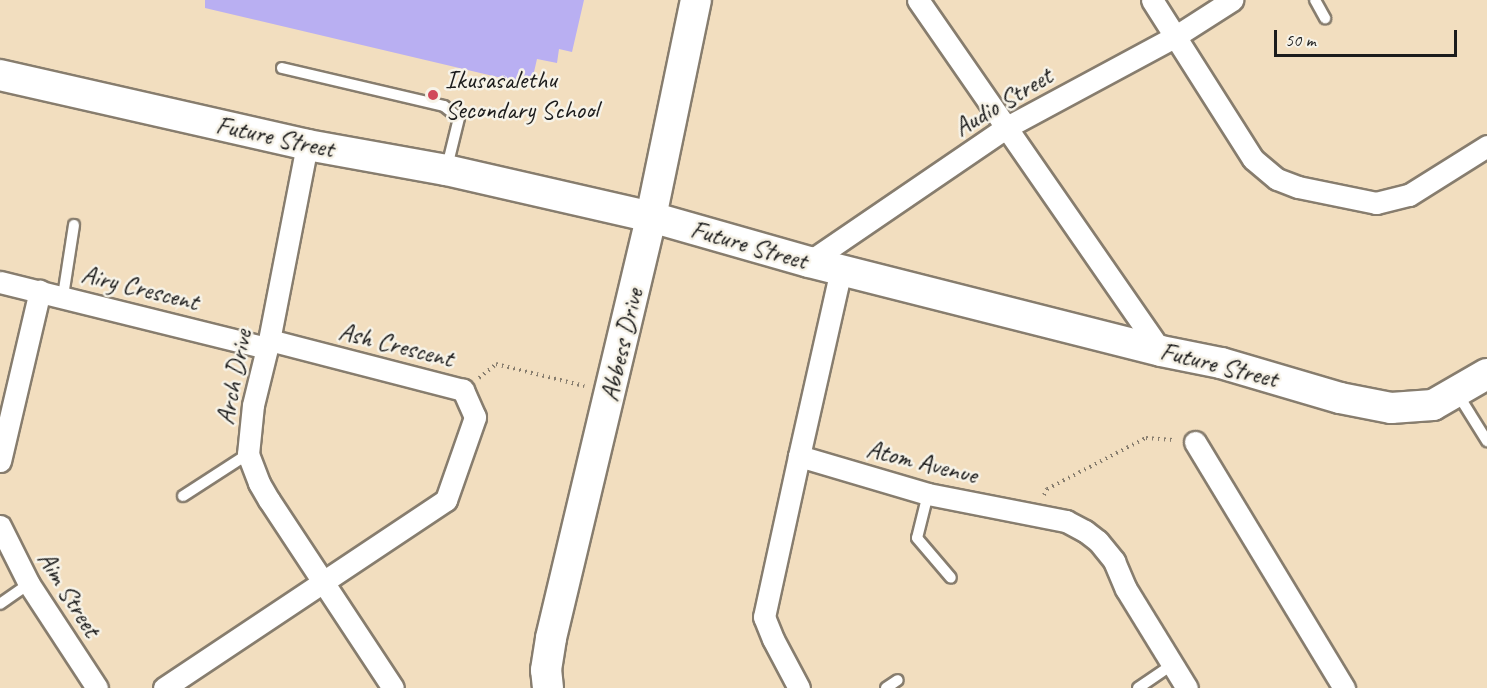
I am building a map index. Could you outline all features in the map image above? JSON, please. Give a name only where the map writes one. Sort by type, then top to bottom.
[{"type":"street","name":"Abbess Drive","points":[[548,688],[546,670],[551,639],[651,217],[696,0]]},
{"type":"street","points":[[918,0],[1161,351]]},
{"type":"street","points":[[1152,0],[1253,159],[1277,179],[1298,187],[1376,203],[1409,195],[1487,146]]},
{"type":"street","name":"Audio Street","points":[[809,262],[1007,127],[1176,36],[1232,0]]},
{"type":"street","name":"Future Street","points":[[0,75],[307,145],[446,170],[651,217],[809,262],[1161,351],[1221,363],[1340,398],[1391,408],[1433,405],[1487,374]]},
{"type":"street","name":"Arch Drive","points":[[307,145],[268,344],[253,405],[248,454],[259,483],[393,688]]},
{"type":"street","points":[[799,688],[764,617],[841,270]]},
{"type":"street","name":"Airy Crescent","points":[[0,282],[268,344]]},
{"type":"street","points":[[0,461],[40,291]]},
{"type":"street","name":"Ash Crescent","points":[[268,344],[463,390],[475,417],[446,500],[323,583]]},
{"type":"street","points":[[1195,442],[1344,688]]},
{"type":"street","name":"Atom Avenue","points":[[799,456],[928,494],[1066,521],[1098,541],[1114,561],[1126,589],[1187,688]]},
{"type":"street","name":"Aim Street","points":[[0,526],[29,584],[97,688]]},
{"type":"street","points":[[164,688],[323,583]]},
{"type":"lane","points":[[1314,0],[1325,18]]},
{"type":"lane","points":[[282,68],[444,106],[459,118],[446,170]]},
{"type":"lane","points":[[63,296],[74,225]]},
{"type":"lane","points":[[1457,393],[1487,441]]},
{"type":"lane","points":[[183,496],[248,454]]},
{"type":"lane","points":[[928,494],[917,538],[951,578]]},
{"type":"lane","points":[[0,604],[29,584]]},
{"type":"lane","points":[[1138,688],[1173,664]]},
{"type":"lane","points":[[886,688],[898,680]]},
{"type":"path","points":[[463,390],[496,364],[611,393]]},
{"type":"path","points":[[1034,515],[1047,489],[1146,438],[1195,442]]},
{"type":"building","points":[[205,0],[584,0],[572,52],[559,49],[557,63],[537,59],[531,85],[205,8]]},
{"type":"place","name":"Ikusasalethu Secondary School","points":[[433,95]]}]
